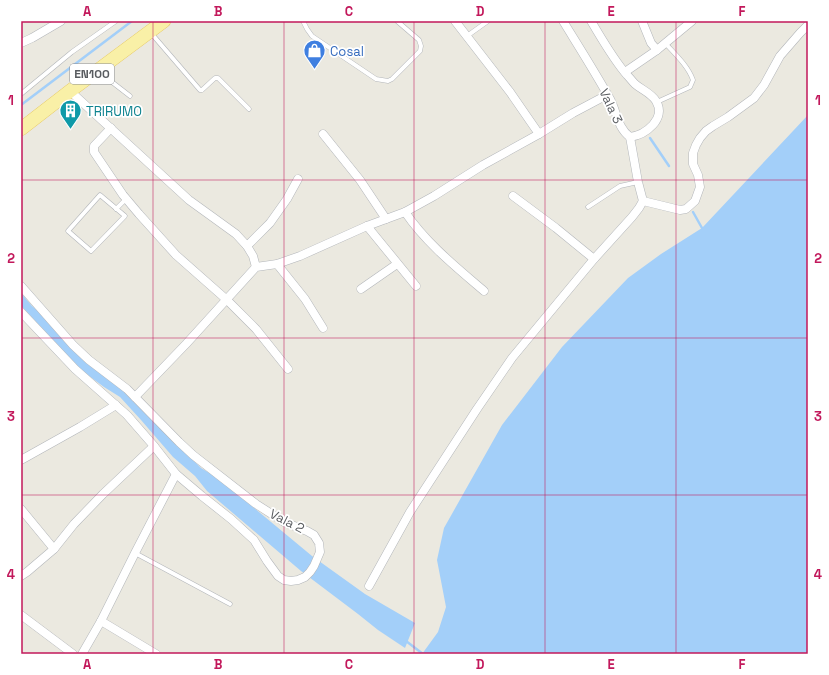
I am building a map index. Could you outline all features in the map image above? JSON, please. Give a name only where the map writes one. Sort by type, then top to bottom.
[{"type":"main road","name":"EN100","points":[[21,120],[82,71],[149,26],[164,21]]},
{"type":"main road","name":"EN100","points":[[21,129],[98,70],[149,26]]},
{"type":"street","points":[[21,44],[61,21]]},
{"type":"street","points":[[455,21],[510,92],[539,134]]},
{"type":"street","name":"Vala 3","points":[[563,21],[613,105],[620,127],[625,133],[633,136],[651,127],[657,119],[659,112],[657,102]]},
{"type":"street","points":[[591,21],[625,72],[635,84],[657,102]]},
{"type":"street","points":[[642,21],[651,43],[657,50]]},
{"type":"street","points":[[625,72],[657,50],[692,21]]},
{"type":"street","points":[[643,200],[680,210],[686,209],[696,201],[700,187],[698,175],[693,164],[693,153],[696,145],[706,131],[754,98],[764,85],[780,56],[808,25]]},
{"type":"street","points":[[70,90],[189,200],[236,234],[247,246],[253,256],[256,267]]},
{"type":"street","points":[[135,397],[227,300],[256,267],[277,264],[300,256],[367,226],[405,212],[434,196],[483,165],[607,95]]},
{"type":"street","points":[[111,128],[96,143],[94,146],[94,152],[126,199],[176,255],[227,300],[256,329],[288,369]]},
{"type":"street","points":[[323,134],[360,180],[386,219]]},
{"type":"street","points":[[369,586],[410,512],[508,365],[594,259],[632,217],[643,200],[638,182],[633,136]]},
{"type":"street","points":[[247,246],[270,223],[287,199],[298,179]]},
{"type":"street","points":[[513,196],[594,259]]},
{"type":"street","points":[[405,212],[412,223],[441,254],[484,292]]},
{"type":"street","points":[[367,226],[416,286]]},
{"type":"street","points":[[277,264],[306,300],[323,328]]},
{"type":"street","points":[[361,289],[397,264]]},
{"type":"street","name":"Vala 2","points":[[21,286],[73,345],[89,360],[127,389],[179,442],[208,467],[256,504],[284,522],[307,531],[314,536],[319,543],[320,552],[310,572],[305,577],[291,581],[284,580],[278,576],[254,540],[176,474],[127,415],[75,369],[21,312]]},
{"type":"street","points":[[21,460],[116,405]]},
{"type":"street","points":[[21,576],[54,549],[74,524],[98,499],[154,446]]},
{"type":"street","points":[[82,654],[101,621],[176,474]]},
{"type":"street","points":[[21,509],[54,549]]},
{"type":"street","points":[[21,615],[73,654]]},
{"type":"street","points":[[101,621],[156,654]]},
{"type":"lane","points":[[21,94],[72,52],[116,21]]},
{"type":"lane","points":[[303,21],[312,36],[376,79],[388,81],[420,51],[421,46],[419,40],[397,21]]},
{"type":"lane","points":[[467,37],[488,21]]},
{"type":"lane","points":[[149,26],[200,90],[202,90],[215,78],[218,78],[249,109]]},
{"type":"lane","points":[[657,102],[690,87],[693,80],[684,64],[665,43]]},
{"type":"lane","points":[[98,70],[130,96]]},
{"type":"lane","points":[[588,207],[620,186],[638,182]]},
{"type":"lane","points":[[100,195],[116,208],[125,216],[91,251],[68,231],[100,195]]},
{"type":"lane","points":[[116,208],[126,199]]},
{"type":"lane","points":[[135,552],[230,604]]},
{"type":"water","points":[[808,115],[808,654],[422,654],[438,632],[446,607],[437,560],[444,528],[502,425],[562,347],[628,278],[661,254],[702,228]]},
{"type":"water","points":[[21,293],[32,306],[52,322],[125,390],[201,468],[218,478],[312,556],[365,594],[415,623],[405,648],[378,630],[301,571],[207,491],[195,476],[173,457],[120,397],[81,370],[21,306]]},
{"type":"waterway","points":[[21,105],[132,21]]},
{"type":"waterway","points":[[650,138],[669,166]]},
{"type":"waterway","points":[[693,212],[702,228]]},
{"type":"waterway","points":[[406,641],[423,654]]},
{"type":"place","name":"Cosal","points":[[315,70]]},
{"type":"place","name":"TRIRUMO","points":[[71,130]]}]
